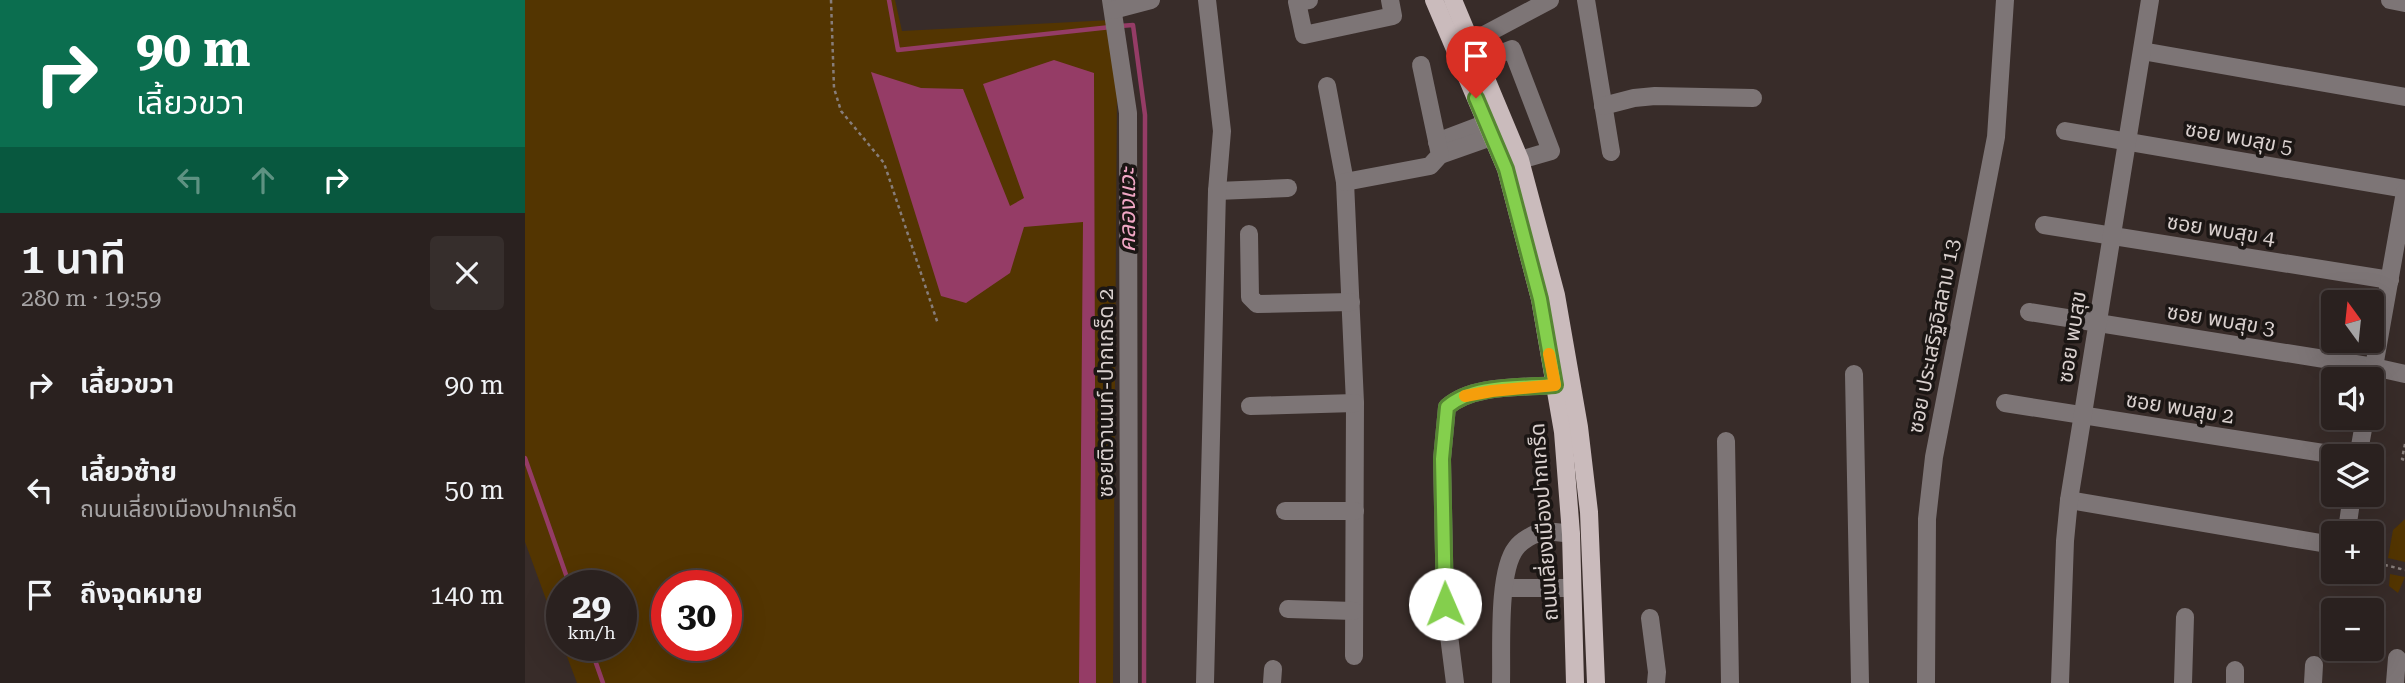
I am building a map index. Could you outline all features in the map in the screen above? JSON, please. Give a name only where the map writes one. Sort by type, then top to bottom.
[{"type":"main road","name":"ถนนเลี่ยงเมืองปากเกร็ด","points":[[1434,0],[1506,169],[1540,299],[1563,432],[1571,534],[1575,683]]},
{"type":"main road","name":"ถนนเลี่ยงเมืองปากเกร็ด","points":[[1456,1],[1520,160],[1556,295],[1579,427],[1589,512],[1596,683]]},
{"type":"street","points":[[1114,16],[1150,0]]},
{"type":"street","points":[[1205,683],[1217,191],[1221,131],[1207,0]]},
{"type":"street","points":[[1309,0],[1297,2],[1304,35],[1393,16],[1390,0]]},
{"type":"street","points":[[1471,42],[1550,0]]},
{"type":"street","points":[[1586,0],[1611,152]]},
{"type":"street","name":"ซอย ประเสริฐอิสลาม 13","points":[[1926,683],[1927,519],[1934,457],[1996,136],[2005,0]]},
{"type":"street","name":"ซอย พบสุข","points":[[2060,683],[2069,500],[2150,0]]},
{"type":"street","points":[[2390,0],[2405,2]]},
{"type":"street","name":"ซอยติวานนท์-ปากเกร็ด 2","points":[[1114,16],[1128,113],[1129,683]]},
{"type":"street","points":[[1479,62],[1512,49],[1551,151],[1520,160]]},
{"type":"street","points":[[2142,51],[2405,97]]},
{"type":"street","points":[[1345,182],[1430,166],[1438,148],[1420,65]]},
{"type":"street","points":[[1327,86],[1345,182],[1351,302],[1355,403],[1354,656]]},
{"type":"street","points":[[1603,106],[1655,96],[1753,98]]},
{"type":"street","points":[[1438,148],[1490,130]]},
{"type":"street","name":"ซอย พบสุข 5","points":[[2065,131],[2405,191]]},
{"type":"street","points":[[1217,191],[1288,188]]},
{"type":"street","points":[[2375,367],[2405,191]]},
{"type":"street","name":"ซอย พบสุข 4","points":[[2044,225],[2390,280]]},
{"type":"street","points":[[1249,234],[1252,302],[1351,302]]},
{"type":"street","name":"ซอย พบสุข 3","points":[[2029,312],[2325,367]]},
{"type":"street","points":[[1854,374],[1860,683]]},
{"type":"street","name":"ซอย พบสุข 3","points":[[2384,375],[2405,374]]},
{"type":"street","points":[[1455,683],[1445,604],[1442,459],[1447,407],[1458,397],[1555,385]]},
{"type":"street","points":[[1250,406],[1355,403]]},
{"type":"street","name":"ซอย พบสุข 2","points":[[2005,403],[2321,453]]},
{"type":"street","points":[[1726,441],[1730,683]]},
{"type":"street","points":[[2069,500],[2321,543]]},
{"type":"street","points":[[1285,511],[1355,511]]},
{"type":"street","points":[[1501,683],[1504,588],[1507,566],[1515,548],[1526,539],[1542,532],[1571,534]]},
{"type":"street","points":[[1504,588],[1572,588]]},
{"type":"street","points":[[1288,609],[1354,611]]},
{"type":"street","points":[[2183,683],[2185,617]]},
{"type":"street","points":[[1650,618],[1657,672],[1655,683]]},
{"type":"street","points":[[2395,683],[2397,658]]},
{"type":"path","points":[[831,0],[834,88],[841,111],[884,163],[938,324]]},
{"type":"path","points":[[2405,444],[2402,459],[2405,460]]},
{"type":"path","points":[[2384,568],[2385,565],[2405,570]]},
{"type":"shaded area","points":[[525,0],[895,0],[902,31],[1111,20],[1117,83],[1113,683],[577,683],[569,661],[637,661],[637,570],[546,570],[546,599],[525,542]]},
{"type":"shaded area","points":[[1054,60],[1094,73],[1096,683],[1079,683],[1083,222],[1024,227],[1010,273],[966,303],[941,296],[871,72],[921,88],[963,89],[1010,206],[1024,198],[983,84]]},
{"type":"shaded area","points":[[2405,519],[2405,562],[2388,558],[2393,530]]},
{"type":"shaded area","points":[[2390,574],[2405,577],[2398,593],[2389,586]]},
{"type":"waterway","name":"คลองแวะ","points":[[889,0],[898,50],[1111,27]]},
{"type":"waterway","name":"คลองแวะ","points":[[1120,26],[1133,25],[1145,115],[1144,683]]},
{"type":"waterway","points":[[525,458],[564,570]]},
{"type":"waterway","points":[[595,661],[603,683]]},
{"type":"slow traffic","points":[[1465,396],[1555,385],[1549,354]]},
{"type":"route","points":[[1445,604],[1442,459],[1447,407],[1458,397],[1555,385],[1540,299],[1506,169],[1476,98]]}]
